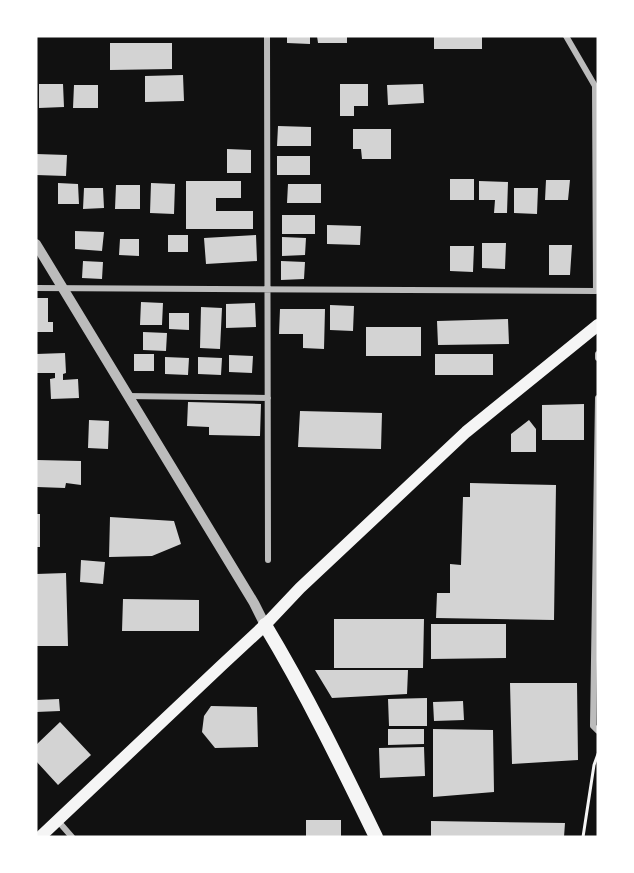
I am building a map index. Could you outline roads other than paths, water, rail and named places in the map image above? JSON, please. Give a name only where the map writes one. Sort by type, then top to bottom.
[{"type":"main road","points":[[40,837],[265,626],[300,588],[466,432],[598,325]]},
{"type":"main road","points":[[265,626],[285,659],[376,837]]},
{"type":"street","points":[[267,36],[268,560]]},
{"type":"street","points":[[36,288],[597,290],[597,88],[566,36]]},
{"type":"street","points":[[36,244],[254,603],[265,626]]},
{"type":"street","points":[[127,396],[268,399]]},
{"type":"street","points":[[598,398],[593,726],[598,731]]},
{"type":"street","points":[[58,820],[72,837]]}]
